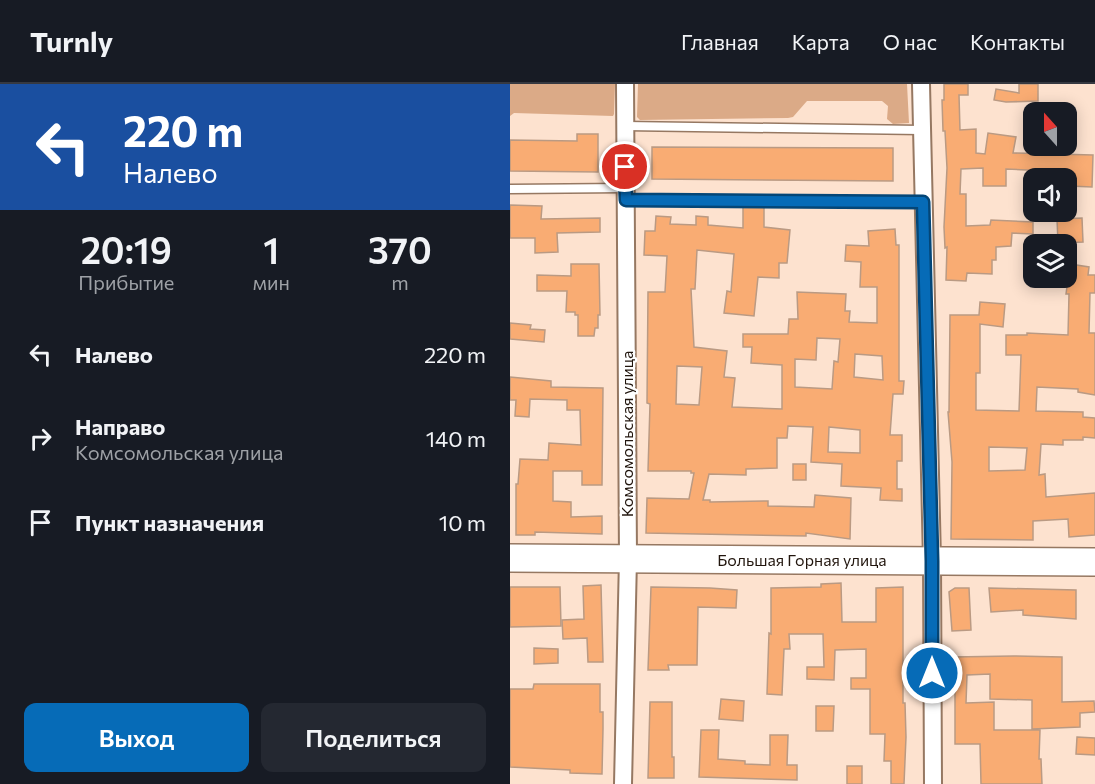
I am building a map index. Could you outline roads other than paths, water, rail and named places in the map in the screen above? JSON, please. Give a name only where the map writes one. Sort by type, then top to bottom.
[{"type":"main road","name":"Большая Горная улица","points":[[510,558],[1095,562]]},
{"type":"street","name":"Комсомольская улица","points":[[623,784],[628,558],[625,84]]},
{"type":"street","points":[[921,84],[932,561],[933,784]]},
{"type":"lane","points":[[624,126],[921,130]]},
{"type":"lane","points":[[510,189],[923,202]]}]
